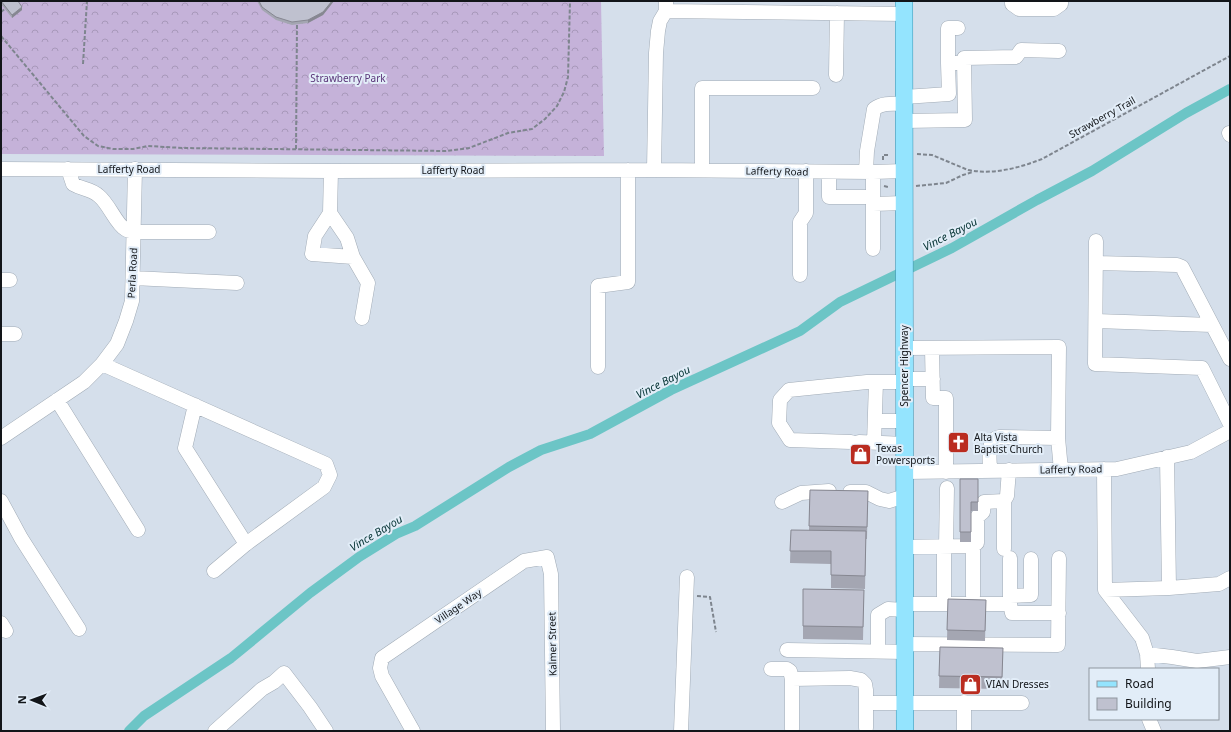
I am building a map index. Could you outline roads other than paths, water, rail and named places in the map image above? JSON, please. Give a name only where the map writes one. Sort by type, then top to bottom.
[{"type":"main road","name":"Spencer Highway","points":[[904,7],[905,731]]},
{"type":"street","points":[[1012,1],[1012,4],[1019,9],[1054,9],[1061,4],[1061,1]]},
{"type":"street","points":[[654,170],[656,52],[660,21],[666,6],[790,7],[837,13],[872,7],[904,7]]},
{"type":"street","points":[[836,74],[837,13]]},
{"type":"street","points":[[873,249],[873,200],[867,151],[874,109],[885,104],[904,100],[949,94],[948,28],[958,28]]},
{"type":"street","points":[[904,121],[966,120],[964,58],[1016,57],[1021,50],[1059,51]]},
{"type":"street","points":[[948,63],[964,63]]},
{"type":"street","points":[[702,170],[702,88],[813,88]]},
{"type":"street","name":"Lafferty Road","points":[[1,169],[331,171],[904,171]]},
{"type":"street","points":[[68,169],[73,184],[78,187],[92,190],[110,208],[121,226],[126,230],[134,232],[209,232]]},
{"type":"street","name":"Perla Road","points":[[1,438],[84,382],[102,364],[117,344],[126,322],[132,301],[135,169]]},
{"type":"street","points":[[598,366],[598,286],[628,282],[628,170]]},
{"type":"street","points":[[331,171],[330,213],[315,236],[312,254],[353,257]]},
{"type":"street","points":[[800,275],[800,222],[806,213],[806,171]]},
{"type":"street","points":[[829,172],[829,198],[904,203]]},
{"type":"street","points":[[330,213],[347,238],[353,257],[368,283],[362,318]]},
{"type":"street","points":[[1096,240],[1095,364],[1202,368],[1230,424]]},
{"type":"street","points":[[1096,263],[1177,265],[1182,268],[1230,359]]},
{"type":"street","points":[[133,278],[237,283]]},
{"type":"street","points":[[1096,321],[1212,325]]},
{"type":"street","points":[[1,334],[15,334]]},
{"type":"street","points":[[904,348],[1059,347],[1058,438],[1061,470]]},
{"type":"street","points":[[932,348],[933,398],[946,398],[946,472]]},
{"type":"street","points":[[102,364],[326,464],[330,475],[324,487],[246,544],[214,572]]},
{"type":"street","points":[[905,444],[790,440],[779,423],[780,400],[789,390],[876,382],[933,379]]},
{"type":"street","points":[[874,443],[876,382]]},
{"type":"street","points":[[56,400],[138,530]]},
{"type":"street","points":[[195,405],[185,448],[246,544]]},
{"type":"street","points":[[875,421],[904,421]]},
{"type":"street","name":"Lafferty Road","points":[[905,472],[1104,469],[1168,464],[1230,431]]},
{"type":"street","points":[[990,471],[991,444],[992,440],[995,438],[1000,436],[1058,438]]},
{"type":"street","points":[[1168,464],[1169,588]]},
{"type":"street","points":[[1104,469],[1104,590],[1142,638],[1147,654],[1148,668]]},
{"type":"street","points":[[1009,470],[1007,496],[1004,501],[1012,613],[1059,613]]},
{"type":"street","points":[[944,597],[947,488]]},
{"type":"street","points":[[782,502],[800,493],[824,491],[866,492],[888,501],[905,496]]},
{"type":"street","points":[[1,501],[6,513],[21,538],[79,629]]},
{"type":"street","points":[[905,547],[973,546],[977,543],[977,517],[983,512],[984,502],[1004,501]]},
{"type":"street","points":[[973,546],[973,596]]},
{"type":"street","name":"Village Way","points":[[413,731],[382,676],[380,668],[382,658],[524,561],[547,557]]},
{"type":"street","name":"Kalmer Street","points":[[547,557],[551,574],[553,731]]},
{"type":"street","points":[[787,650],[878,651],[905,648],[1058,645],[1059,558]]},
{"type":"street","points":[[878,651],[878,615],[888,609],[1010,600],[1031,595],[1031,559]]},
{"type":"street","points":[[681,731],[687,577]]},
{"type":"street","points":[[1104,590],[1169,588],[1219,584],[1230,578]]},
{"type":"street","points":[[1147,654],[1197,661],[1230,658]]},
{"type":"street","points":[[771,669],[787,669],[790,671],[792,678],[792,729]]},
{"type":"street","points":[[215,731],[262,689],[274,682],[284,673],[326,731]]},
{"type":"street","points":[[792,678],[850,678],[861,680],[865,684],[866,690],[866,728]]},
{"type":"street","points":[[964,702],[964,731]]},
{"type":"street","points":[[866,703],[1022,703]]},
{"type":"street","points":[[1149,720],[1154,731]]},
{"type":"waterway","name":"Vince Bayou","points":[[129,731],[144,716],[231,658],[310,593],[359,557],[396,534],[415,526],[509,467],[541,450],[590,434],[671,390],[800,331],[840,302],[952,248],[1092,171],[1186,113],[1230,89]]},
{"type":"place","name":"Alta Vista Baptist Church","points":[[959,443]]},
{"type":"place","name":"Texas Powersports","points":[[860,454]]},
{"type":"place","name":"VIAN Dresses","points":[[971,684]]},
{"type":"park label","name":"Strawberry Park","points":[[348,78]]}]
